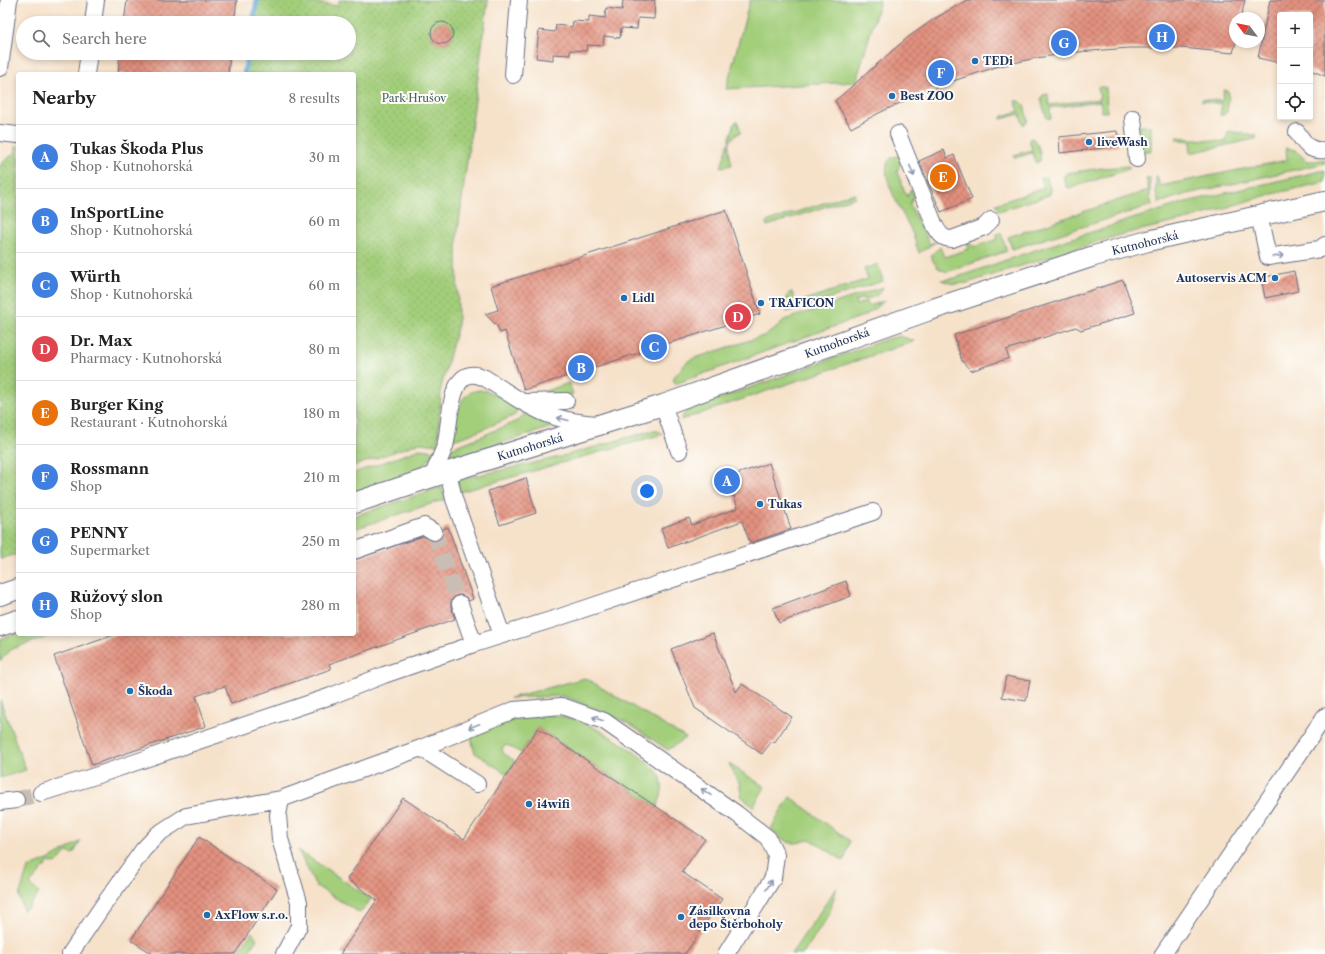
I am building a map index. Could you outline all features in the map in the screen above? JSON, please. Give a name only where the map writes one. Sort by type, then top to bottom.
[{"type":"main road","name":"Kutnohorská","points":[[356,503],[440,475],[663,405],[927,311],[1094,256],[1148,241],[1325,201]]},
{"type":"main road","points":[[0,626],[16,621]]},
{"type":"street","points":[[0,68],[9,0]]},
{"type":"street","points":[[94,16],[96,0]]},
{"type":"street","points":[[513,75],[519,0]]},
{"type":"street","points":[[86,72],[88,60]]},
{"type":"street","points":[[1133,118],[1137,159]]},
{"type":"street","points":[[1297,132],[1307,146],[1312,150],[1325,150]]},
{"type":"street","points":[[0,133],[16,135]]},
{"type":"street","points":[[898,134],[935,226],[941,235],[948,239],[952,239],[984,226],[991,220]]},
{"type":"street","points":[[1259,215],[1268,257],[1320,249],[1325,245]]},
{"type":"street","points":[[502,635],[454,499],[440,475],[450,406],[455,392],[462,380],[469,375],[476,374],[538,410],[554,417],[574,422],[602,425]]},
{"type":"street","points":[[525,402],[566,401]]},
{"type":"street","points":[[663,405],[679,451]]},
{"type":"street","points":[[41,793],[331,696],[384,674],[874,512]]},
{"type":"street","points":[[356,550],[424,526],[434,532]]},
{"type":"street","points":[[460,604],[474,644]]},
{"type":"street","points":[[70,954],[134,862],[158,834],[186,816],[281,799],[421,748],[514,710],[562,706],[604,721],[738,814],[768,838],[776,855],[773,878],[726,954]]},
{"type":"street","points":[[1163,954],[1325,716]]},
{"type":"street","points":[[421,748],[477,784]]},
{"type":"street","points":[[281,799],[278,815],[280,839],[299,902],[299,926],[284,954]]},
{"type":"street","points":[[0,802],[16,800]]},
{"type":"green space","name":"Park Hrušov","points":[[258,0],[294,0],[338,6],[339,0],[488,0],[457,238],[458,324],[441,388],[438,445],[421,443],[416,444],[356,465],[356,72],[246,72],[248,60],[356,60],[356,16],[255,16]],"holes":[[[444,22],[451,27],[453,35],[448,43],[440,44],[432,39],[431,32],[435,24]]]},
{"type":"green space","points":[[750,0],[880,0],[856,82],[726,89]]},
{"type":"green space","points":[[1098,87],[1106,87],[1107,112],[1102,112],[1100,101],[1050,108],[1051,119],[1047,118],[1041,99],[1043,95],[1048,94],[1049,105],[1100,99]]},
{"type":"green space","points":[[1224,90],[1228,91],[1229,95],[1227,112],[1220,115],[1222,104],[1202,101],[1202,99],[1222,101]]},
{"type":"green space","points":[[1015,101],[1020,101],[1024,105],[1028,121],[1023,125],[1020,114],[1001,119],[1001,117],[1019,111]]},
{"type":"green space","points":[[737,121],[741,132],[732,138],[730,142],[729,150],[732,165],[721,167],[735,122]]},
{"type":"green space","points":[[1139,126],[1151,126],[1151,151],[1141,151]]},
{"type":"green space","points":[[1228,131],[1255,135],[1257,138],[1190,153],[1191,141],[1177,140],[1177,137],[1226,142]]},
{"type":"green space","points":[[1032,138],[1036,142],[1039,149],[1040,161],[1036,163],[1032,153],[1015,158],[1014,155],[1032,150],[1029,139]]},
{"type":"green space","points":[[16,147],[16,555],[0,559],[0,165],[14,153]]},
{"type":"green space","points":[[1286,148],[1295,150],[1307,161],[1325,159],[1325,163],[1183,195],[1159,203],[1156,193],[1156,176],[1160,186],[1287,160]]},
{"type":"green space","points":[[899,156],[902,158],[897,172],[907,197],[911,189],[914,195],[910,204],[921,229],[925,220],[928,227],[923,229],[929,244],[937,241],[919,253],[911,230],[896,201],[887,176],[887,166],[890,159]]},
{"type":"green space","points":[[1129,166],[1129,169],[1071,188],[1067,187],[1063,177],[1067,173]]},
{"type":"green space","points":[[1325,170],[1325,182],[1264,196],[1189,219],[1123,234],[967,283],[954,284],[941,280],[955,278],[1032,251],[1186,202]]},
{"type":"green space","points":[[1046,177],[1051,192],[1049,195],[999,211],[996,204],[1044,188],[1041,178]]},
{"type":"green space","points":[[1150,178],[1150,198],[1152,205],[1012,249],[1008,237],[1149,190],[1146,179]]},
{"type":"green space","points":[[854,193],[855,197],[767,226],[766,222]]},
{"type":"green space","points":[[1001,233],[1007,251],[947,272],[938,268],[931,258],[931,255],[940,247],[944,257],[969,249],[967,243],[969,237],[973,247],[998,239],[996,234]]},
{"type":"green space","points":[[878,264],[883,281],[787,312],[787,298],[789,293],[792,292],[796,303],[868,279],[864,269]]},
{"type":"green space","points":[[883,287],[882,290],[875,296],[864,300],[863,298],[855,301],[856,305],[867,301],[869,306],[884,301],[866,315],[675,384],[673,377],[686,363],[692,359],[766,335],[778,327],[784,320]]},
{"type":"green space","points":[[900,336],[915,341],[681,420],[684,414],[690,409],[887,339]]},
{"type":"green space","points":[[569,383],[573,394],[561,397],[534,395]]},
{"type":"green space","points":[[479,390],[487,391],[519,407],[515,415],[477,432],[453,440],[456,417],[461,402],[465,396],[471,392]]},
{"type":"green space","points":[[526,412],[558,425],[446,461],[451,448],[519,420]]},
{"type":"green space","points":[[650,431],[658,431],[663,434],[460,492],[457,480],[560,457]]},
{"type":"green space","points":[[420,449],[436,451],[423,465],[412,473],[356,491],[356,472]]},
{"type":"green space","points":[[441,487],[446,499],[356,528],[356,515]]},
{"type":"green space","points":[[16,634],[16,636],[49,636],[12,649],[0,661],[0,639]]},
{"type":"green space","points":[[585,678],[686,738],[668,750],[626,722],[564,696],[510,698]]},
{"type":"green space","points":[[0,700],[26,770],[0,778]]},
{"type":"green space","points":[[553,715],[580,721],[612,737],[649,763],[657,771],[662,782],[662,793],[657,807],[538,728],[521,753],[507,745],[503,747],[502,750],[504,754],[515,761],[507,774],[475,753],[471,738],[481,728],[505,720],[524,716]]},
{"type":"green space","points":[[729,764],[765,787],[753,807],[741,796],[740,785]]},
{"type":"green space","points":[[790,797],[850,841],[844,861],[810,839],[797,843],[789,842],[781,838],[771,829]]},
{"type":"green space","points":[[81,841],[73,854],[66,852],[56,864],[49,862],[30,884],[39,893],[28,908],[23,910],[19,896],[28,868],[50,859]]},
{"type":"green space","points":[[298,850],[371,899],[360,913],[316,886]]},
{"type":"green space","points":[[837,887],[829,915],[803,954],[791,954]]},
{"type":"green space","points":[[252,932],[257,939],[247,954],[237,954]]},
{"type":"building","points":[[127,0],[237,0],[235,16],[125,16]]},
{"type":"building","points":[[623,0],[655,0],[654,19],[638,18],[637,29],[621,28],[620,38],[604,36],[603,46],[587,45],[586,51],[570,50],[570,55],[553,54],[553,60],[536,58],[539,30],[555,32],[556,25],[572,27],[573,21],[589,22],[589,16],[605,18],[606,8],[622,10]]},
{"type":"building","points":[[967,0],[1245,0],[1242,12],[1229,12],[1229,48],[1234,48],[1233,53],[1182,48],[1129,48],[1078,52],[1036,58],[996,67],[956,80],[917,95],[851,128],[835,101],[907,38],[934,19]]},
{"type":"building","points":[[1270,0],[1325,0],[1325,76],[1313,71],[1313,12],[1277,12],[1277,62],[1258,58],[1260,48],[1265,48],[1265,24]]},
{"type":"building","points":[[442,22],[450,25],[453,33],[450,41],[442,44],[434,41],[431,33],[434,25]]},
{"type":"building","points":[[119,60],[229,60],[228,72],[118,72]]},
{"type":"building","name":"liveWash","points":[[1117,131],[1119,146],[1060,153],[1059,137]]},
{"type":"building","points":[[944,150],[947,158],[954,155],[972,199],[941,212],[919,161]]},
{"type":"building","name":"Lidl","points":[[726,210],[760,314],[524,390],[505,331],[500,333],[497,326],[485,314],[498,310],[491,286]]},
{"type":"building","points":[[1294,271],[1298,291],[1265,298],[1261,278]]},
{"type":"building","points":[[1123,280],[1135,313],[1081,330],[1076,327],[1006,350],[1009,358],[971,371],[962,361],[954,335]]},
{"type":"building","name":"Tukas","points":[[769,463],[791,529],[750,543],[742,521],[668,548],[661,528],[689,518],[692,525],[738,508],[728,477]]},
{"type":"building","points":[[526,478],[536,513],[500,525],[488,491]]},
{"type":"building","points":[[448,527],[473,599],[469,601],[466,597],[461,595],[457,595],[453,598],[451,607],[455,619],[329,664],[331,669],[231,704],[225,686],[196,696],[206,726],[92,765],[54,656],[111,636],[356,636],[356,559],[423,536],[433,541],[438,540],[442,537],[443,529]]},
{"type":"building","points":[[846,581],[851,596],[779,623],[773,608]]},
{"type":"building","points":[[713,633],[736,692],[742,684],[792,717],[774,743],[772,741],[762,754],[695,708],[671,649]]},
{"type":"building","points":[[1006,676],[1030,681],[1026,701],[1002,697]]},
{"type":"building","points":[[538,728],[705,839],[682,872],[722,899],[685,954],[340,954],[377,900],[347,879],[403,798],[464,839]]},
{"type":"building","points":[[199,837],[277,889],[235,954],[153,954],[131,940]]},
{"type":"waterway","points":[[254,16],[257,0]]},
{"type":"waterway","points":[[244,72],[247,60]]},
{"type":"tunnel","points":[[434,532],[460,604]]},
{"type":"tunnel","points":[[16,800],[41,793]]},
{"type":"place","name":"Růžový slon","points":[[1162,37]]},
{"type":"place","name":"PENNY","points":[[1064,43]]},
{"type":"place","name":"TEDi","points":[[975,61]]},
{"type":"place","name":"Rossmann","points":[[941,73]]},
{"type":"place","name":"Best ZOO","points":[[892,96]]},
{"type":"place","name":"liveWash","points":[[1089,142]]},
{"type":"place","name":"Burger King","points":[[943,177]]},
{"type":"place","name":"Autoservis ACM","points":[[1275,278]]},
{"type":"place","name":"Lidl","points":[[624,298]]},
{"type":"place","name":"TRAFICON","points":[[761,303]]},
{"type":"place","name":"Dr. Max","points":[[738,317]]},
{"type":"place","name":"Würth","points":[[654,347]]},
{"type":"place","name":"InSportLine","points":[[581,368]]},
{"type":"place","name":"Tukas Škoda Plus","points":[[727,481]]},
{"type":"place","name":"Tukas","points":[[760,504]]},
{"type":"place","name":"Škoda","points":[[130,691]]},
{"type":"place","name":"i4wifi","points":[[529,804]]},
{"type":"place","name":"AxFlow s.r.o.","points":[[207,915]]},
{"type":"place","name":"Zásilkovna depo Štěrboholy","points":[[681,917]]}]
